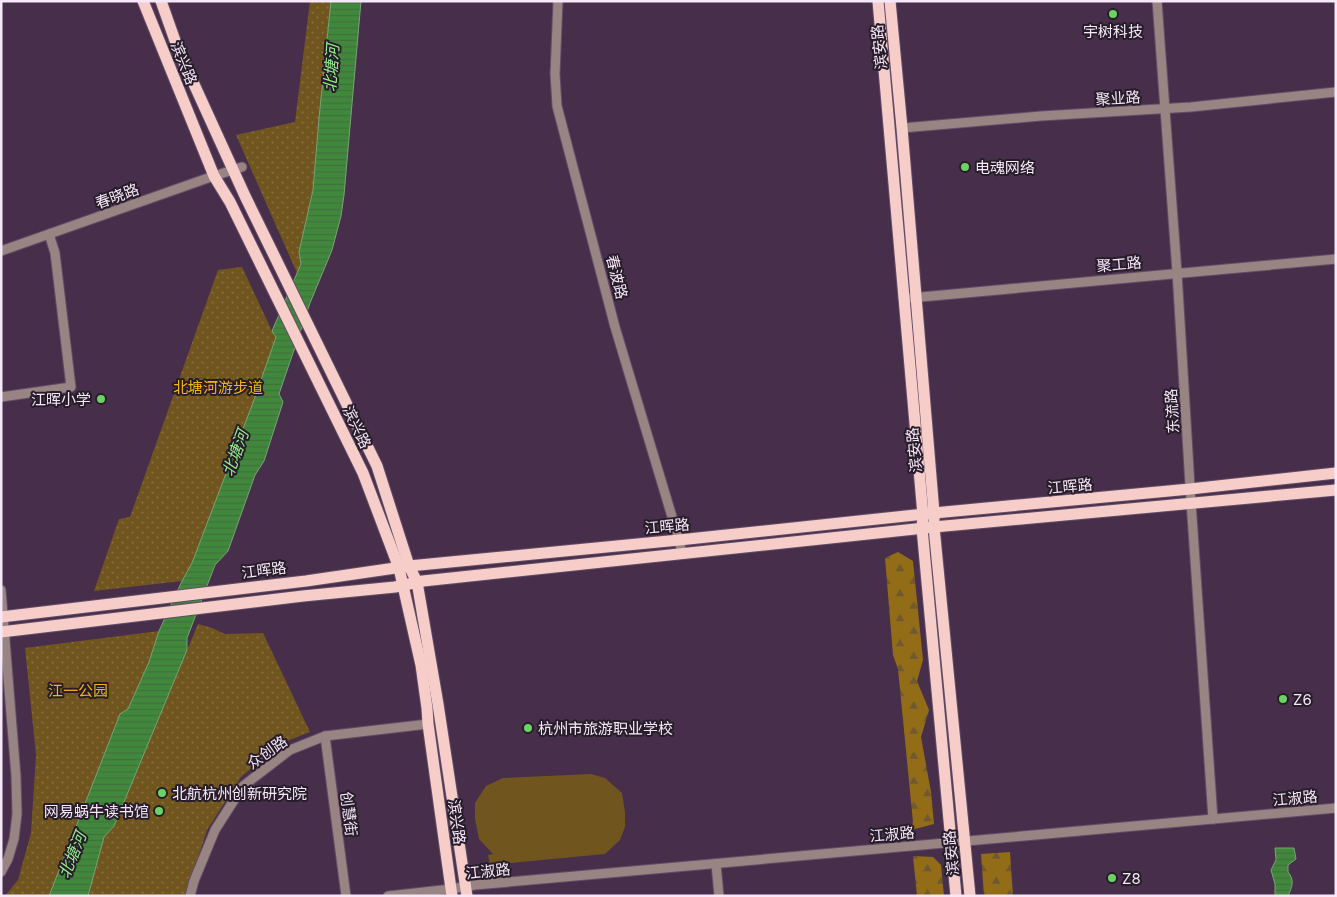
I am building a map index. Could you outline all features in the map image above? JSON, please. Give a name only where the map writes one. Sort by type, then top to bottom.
[{"type":"main road","name":"滨兴路","points":[[143,1],[214,176],[230,202],[363,473],[404,567],[417,582],[467,891]]},
{"type":"main road","name":"滨兴路","points":[[161,1],[178,50],[238,168],[245,196],[377,466],[404,567],[403,585],[421,665],[451,892]]},
{"type":"main road","name":"滨安路","points":[[878,1],[904,299],[929,514]]},
{"type":"main road","name":"滨安路","points":[[890,1],[917,297],[929,514],[928,527],[956,896]]},
{"type":"main road","name":"江晖路","points":[[3,617],[404,567],[1336,473]]},
{"type":"main road","name":"江晖路","points":[[3,632],[395,587],[417,582],[928,527],[1336,490]]},
{"type":"main road","name":"滨安路","points":[[928,527],[970,896]]},
{"type":"street","name":"春波路","points":[[558,1],[555,74],[558,106],[615,327],[682,554]]},
{"type":"street","name":"东流路","points":[[1157,1],[1213,819]]},
{"type":"street","name":"聚业路","points":[[902,128],[1041,116],[1191,107],[1336,92]]},
{"type":"street","name":"春晓路","points":[[1,251],[238,168]]},
{"type":"street","points":[[1,397],[71,388],[55,253],[49,234]]},
{"type":"street","name":"聚工路","points":[[904,299],[1336,258]]},
{"type":"street","points":[[1,590],[16,776],[17,814],[14,839],[8,859],[1,872]]},
{"type":"street","name":"众创路","points":[[194,895],[194,881],[215,830],[243,786],[290,750],[325,736],[428,724]]},
{"type":"street","name":"创慧街","points":[[325,736],[346,896]]},
{"type":"street","name":"江淑路","points":[[388,896],[467,891],[716,864],[952,843],[965,840],[1336,808]]},
{"type":"street","points":[[716,864],[719,896]]},
{"type":"green space","points":[[310,1],[331,1],[313,190],[299,252],[301,264],[297,273],[236,135],[295,122]]},
{"type":"green space","name":"北塘河游步道","points":[[242,267],[276,336],[254,401],[192,563],[182,581],[94,591],[119,519],[130,517],[218,270]]},
{"type":"green space","points":[[898,552],[913,561],[923,660],[917,681],[929,710],[921,737],[931,792],[934,824],[911,830],[913,822],[898,669],[893,655],[885,558]]},
{"type":"green space","points":[[198,624],[225,634],[263,633],[310,732],[282,743],[241,777],[207,830],[186,896],[88,896],[104,837],[114,826]]},
{"type":"green space","name":"江一公园","points":[[159,631],[149,662],[128,709],[120,714],[49,896],[5,896],[18,880],[31,833],[36,755],[25,648]]},
{"type":"green space","points":[[591,774],[605,778],[622,793],[625,827],[620,840],[605,854],[490,865],[488,855],[493,854],[479,839],[475,819],[475,803],[486,786],[503,778]]},
{"type":"green space","points":[[1010,852],[1013,896],[984,896],[981,854]]},
{"type":"green space","points":[[913,856],[933,857],[941,865],[944,896],[917,896]]},
{"type":"water","name":"北塘河","points":[[331,1],[361,1],[344,195],[341,216],[332,250],[310,303],[279,394],[283,402],[264,461],[255,475],[228,551],[215,565],[187,638],[187,650],[114,826],[104,837],[88,896],[49,896],[120,714],[128,709],[149,662],[159,631],[192,563],[276,337],[272,331],[301,264],[299,252],[313,190]]},
{"type":"water","points":[[1275,848],[1294,848],[1296,859],[1288,865],[1292,887],[1288,896],[1275,896],[1275,884],[1271,870],[1276,860]]},
{"type":"place","name":"宇树科技","points":[[1113,14]]},
{"type":"place","name":"电魂网络","points":[[965,167]]},
{"type":"place","name":"江晖小学","points":[[101,399]]},
{"type":"place","name":"Z6","points":[[1283,699]]},
{"type":"place","name":"杭州市旅游职业学校","points":[[528,728]]},
{"type":"place","name":"北航杭州创新研究院","points":[[162,793]]},
{"type":"place","name":"网易蜗牛读书馆","points":[[159,811]]},
{"type":"place","name":"Z8","points":[[1112,878]]}]
